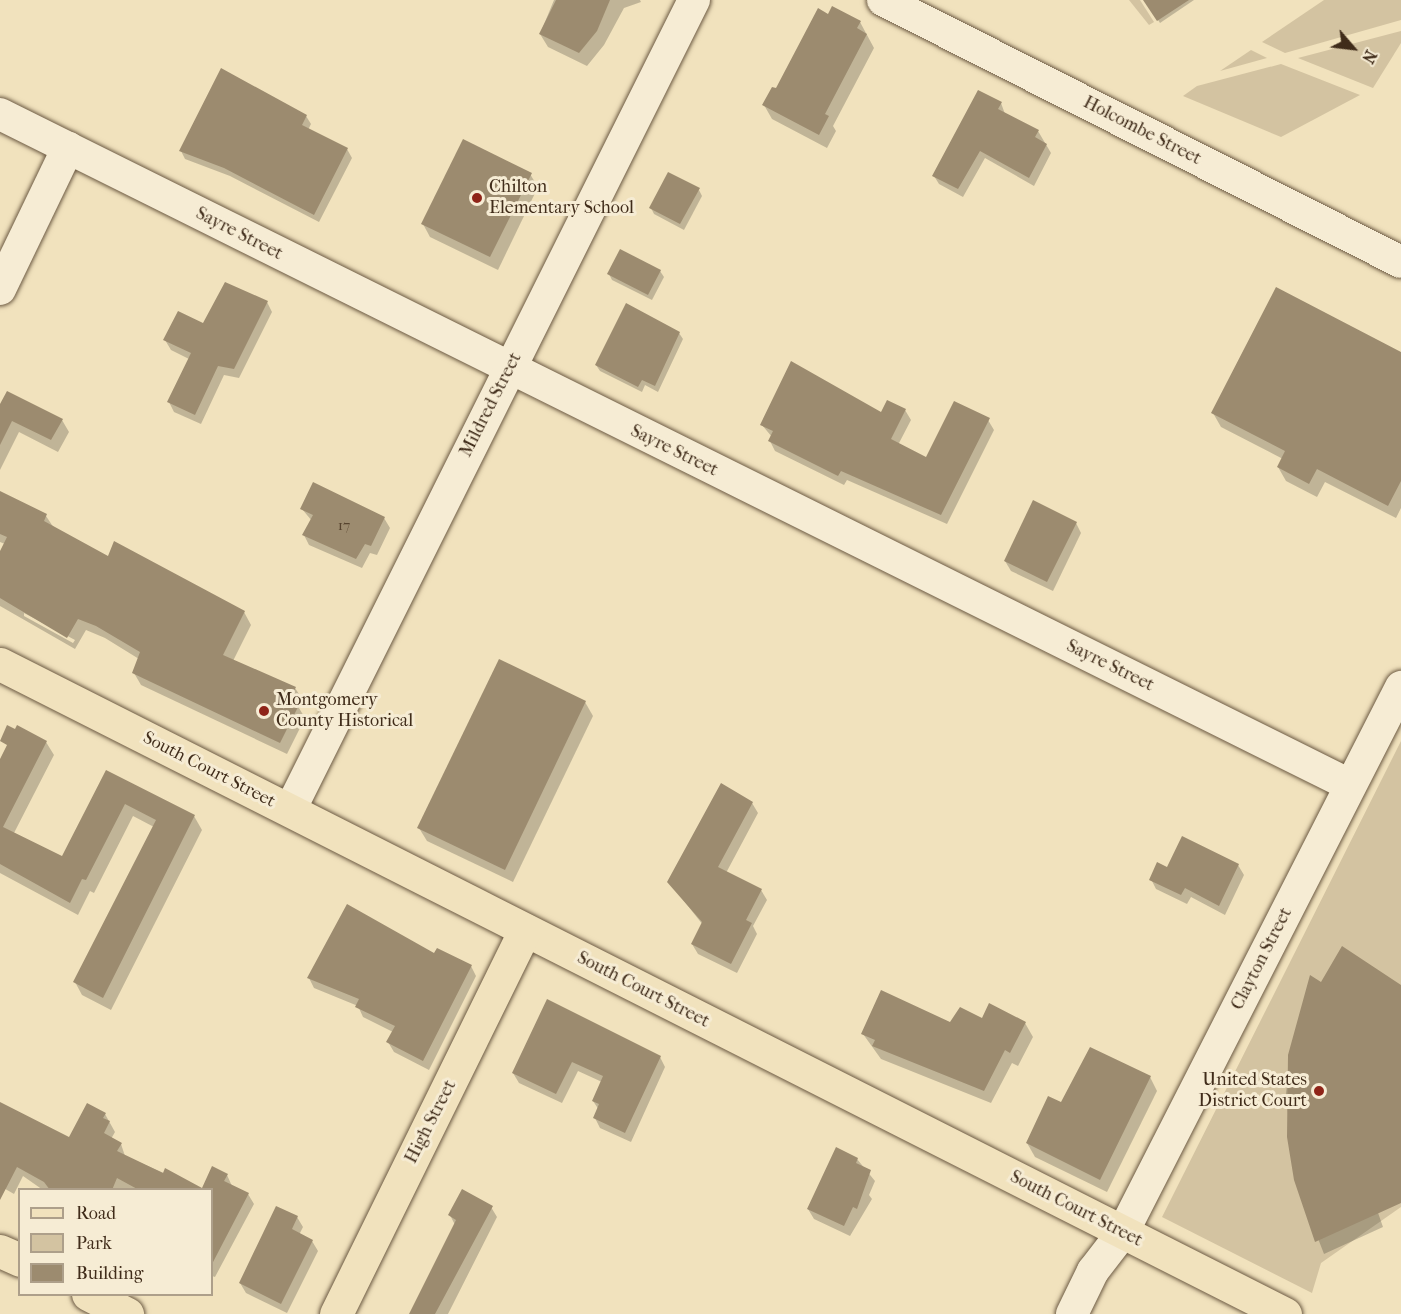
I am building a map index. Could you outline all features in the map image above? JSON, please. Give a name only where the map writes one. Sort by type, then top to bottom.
[{"type":"main road","name":"South Court Street","points":[[0,664],[1286,1314]]},
{"type":"main road","name":"High Street","points":[[336,1314],[525,930]]},
{"type":"main road","points":[[0,1251],[18,1259]]},
{"type":"main road","points":[[92,1296],[127,1314]]},
{"type":"street","name":"Mildred Street","points":[[290,810],[694,0]]},
{"type":"street","name":"Holcombe Street","points":[[882,0],[1401,262]]},
{"type":"street","name":"Sayre Street","points":[[0,114],[509,370],[1350,784]]},
{"type":"street","points":[[0,289],[68,147]]},
{"type":"street","name":"Clayton Street","points":[[1072,1314],[1094,1271],[1123,1232],[1350,784],[1392,721],[1401,687]]},
{"type":"green space","points":[[1129,0],[1140,0],[1154,22],[1149,25]]},
{"type":"green space","points":[[1324,0],[1401,0],[1401,20],[1285,53],[1262,42]]},
{"type":"green space","points":[[1401,31],[1401,43],[1373,88],[1298,58]]},
{"type":"green space","points":[[1251,50],[1267,58],[1220,71]]},
{"type":"green space","points":[[1281,64],[1360,95],[1281,137],[1183,96],[1197,86]]},
{"type":"green space","points":[[1401,741],[1401,1207],[1321,1263],[1312,1293],[1162,1217]]},
{"type":"building","points":[[556,0],[610,0],[597,31],[579,53],[539,34]]},
{"type":"building","points":[[1143,0],[1189,0],[1157,21]]},
{"type":"building","points":[[832,6],[861,21],[857,28],[867,34],[825,114],[829,116],[819,135],[762,105],[772,87],[776,88],[818,8],[828,14]]},
{"type":"building","points":[[221,68],[307,115],[302,125],[348,148],[314,215],[224,168],[179,151]]},
{"type":"building","points":[[978,90],[1002,102],[998,109],[1039,130],[1035,137],[1047,144],[1029,178],[980,151],[958,189],[932,176]]},
{"type":"building","points":[[463,139],[532,173],[490,257],[421,224]]},
{"type":"building","points":[[668,172],[700,188],[680,224],[649,208]]},
{"type":"building","points":[[620,249],[661,270],[648,295],[607,274]]},
{"type":"building","points":[[225,282],[268,301],[234,369],[218,366],[195,415],[167,402],[191,353],[163,340],[178,311],[203,323]]},
{"type":"building","points":[[1276,287],[1401,352],[1401,481],[1388,506],[1317,469],[1309,484],[1277,467],[1285,451],[1211,413]]},
{"type":"building","points":[[626,303],[680,332],[655,386],[642,380],[638,387],[595,365]]},
{"type":"building","points":[[791,361],[881,412],[887,400],[906,409],[891,439],[926,457],[954,401],[990,418],[941,515],[841,471],[838,476],[768,441],[773,431],[760,425]]},
{"type":"building","points":[[7,391],[63,419],[51,440],[12,421],[0,445],[0,404]]},
{"type":"building","points":[[313,482],[385,517],[371,546],[365,544],[356,559],[302,535],[313,515],[300,509]]},
{"type":"building","points":[[0,491],[47,514],[44,521],[108,556],[114,541],[245,611],[223,655],[296,687],[289,700],[299,705],[280,743],[132,673],[140,652],[96,626],[78,619],[67,638],[0,598],[0,551],[7,537],[0,534]]},
{"type":"building","points":[[1033,500],[1077,522],[1047,582],[1004,561]]},
{"type":"building","points":[[499,659],[586,701],[505,870],[417,828]]},
{"type":"building","points":[[7,725],[15,729],[17,725],[47,741],[3,827],[62,856],[106,770],[195,815],[103,998],[73,982],[156,820],[125,804],[86,880],[82,879],[70,903],[0,864],[0,759],[7,745],[0,741]]},
{"type":"building","points":[[721,783],[753,802],[718,867],[762,889],[746,920],[752,923],[731,964],[691,944],[702,922],[667,882]]},
{"type":"building","points":[[1182,836],[1239,864],[1219,906],[1185,888],[1181,895],[1149,880],[1157,862],[1167,867]]},
{"type":"building","points":[[347,904],[434,953],[437,948],[472,965],[423,1061],[386,1042],[395,1026],[355,1007],[359,999],[307,978]]},
{"type":"building","name":"United States District Court","points":[[1342,946],[1401,985],[1401,1203],[1315,1242],[1294,1180],[1287,1137],[1288,1055],[1310,975],[1321,982]]},
{"type":"building","points":[[881,990],[950,1022],[960,1007],[982,1018],[989,1003],[1026,1022],[1010,1053],[1005,1050],[984,1091],[872,1046],[875,1040],[861,1034]]},
{"type":"building","points":[[547,999],[661,1056],[625,1133],[593,1118],[599,1104],[592,1101],[603,1076],[572,1062],[556,1094],[512,1073]]},
{"type":"building","points":[[1090,1047],[1151,1076],[1100,1180],[1026,1143],[1048,1096],[1061,1102]]},
{"type":"building","points":[[0,1102],[69,1137],[87,1103],[106,1113],[103,1118],[110,1121],[104,1133],[122,1143],[117,1151],[163,1173],[165,1168],[202,1188],[135,1188],[117,1178],[113,1188],[48,1188],[44,1182],[17,1167],[0,1200]]},
{"type":"building","points":[[836,1147],[858,1158],[856,1163],[871,1170],[857,1209],[853,1207],[844,1226],[807,1209]]},
{"type":"building","points":[[212,1166],[228,1174],[224,1181],[249,1193],[213,1262],[213,1188],[202,1188]]},
{"type":"building","points":[[462,1189],[493,1206],[435,1314],[409,1314],[456,1220],[448,1215]]},
{"type":"building","points":[[276,1206],[298,1216],[292,1229],[313,1240],[281,1304],[239,1283]]},
{"type":"place","name":"Chilton Elementary School","points":[[477,198]]},
{"type":"place","name":"Montgomery County Historical","points":[[264,711]]},
{"type":"place","name":"United States District Court","points":[[1319,1091]]}]
